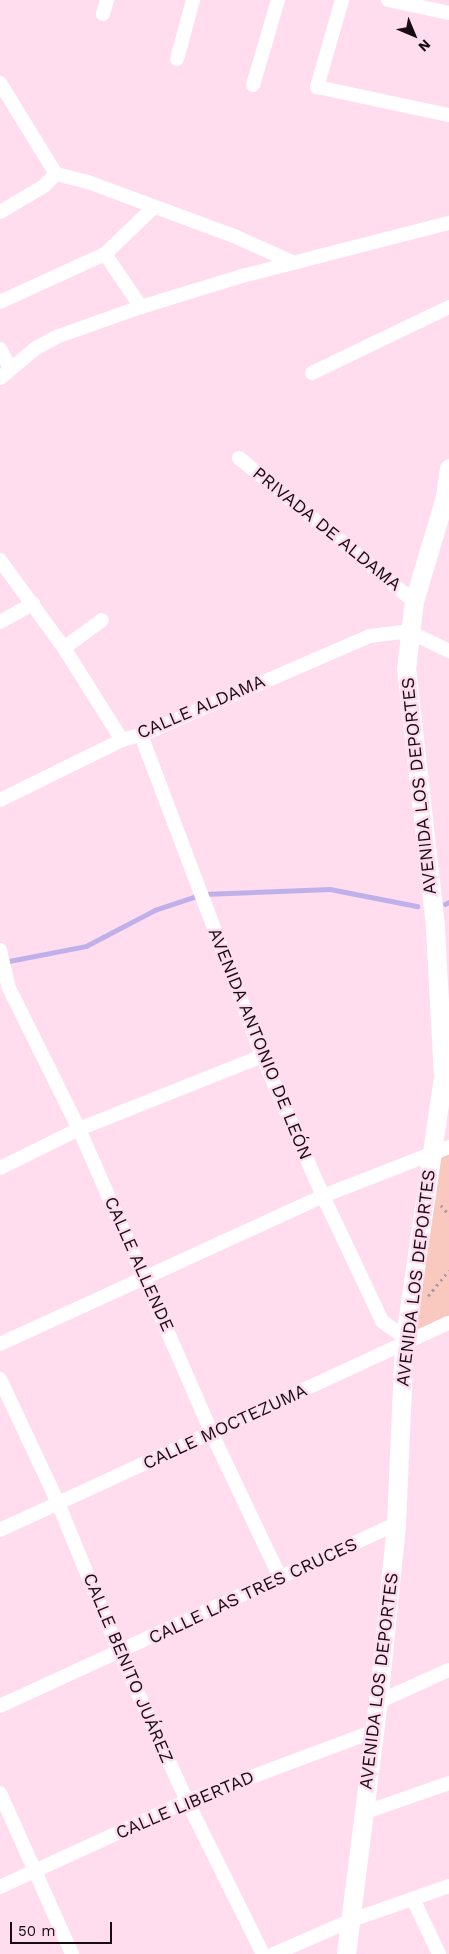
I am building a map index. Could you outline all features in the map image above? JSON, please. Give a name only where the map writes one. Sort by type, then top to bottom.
[{"type":"street","points":[[103,14],[107,0]]},
{"type":"street","points":[[177,59],[193,0]]},
{"type":"street","points":[[253,85],[278,0]]},
{"type":"street","points":[[342,0],[317,87],[449,115]]},
{"type":"street","points":[[388,0],[449,13]]},
{"type":"street","points":[[0,83],[56,174],[234,236],[294,263]]},
{"type":"street","points":[[0,212],[44,186],[56,174]]},
{"type":"street","points":[[0,302],[105,254],[154,207]]},
{"type":"street","points":[[0,349],[5,373],[36,348],[59,336],[141,307],[294,263],[449,223]]},
{"type":"street","points":[[105,254],[141,307]]},
{"type":"street","points":[[312,372],[449,307]]},
{"type":"street","name":"PRIVADA DE ALDAMA","points":[[239,458],[414,601]]},
{"type":"street","name":"AVENIDA LOS DEPORTES","points":[[346,1954],[352,1920],[378,1702],[396,1524],[405,1341],[431,1155],[446,1075],[444,978],[435,926],[406,669],[408,631],[414,601],[447,496],[449,468]]},
{"type":"street","points":[[0,560],[64,648],[122,740]]},
{"type":"street","points":[[0,622],[33,604]]},
{"type":"street","points":[[64,648],[102,620]]},
{"type":"street","points":[[408,631],[449,651]]},
{"type":"street","name":"CALLE ALDAMA","points":[[0,800],[122,740],[141,735],[370,636],[408,631]]},
{"type":"street","name":"AVENIDA ANTONIO DE LEÓN","points":[[141,735],[200,887],[204,903],[262,1056],[322,1196],[382,1321],[405,1341]]},
{"type":"street","name":"CALLE ALLENDE","points":[[2,954],[5,983],[79,1130],[146,1279],[212,1434],[280,1577]]},
{"type":"street","points":[[0,1168],[79,1130],[262,1056]]},
{"type":"street","points":[[0,1344],[146,1279],[322,1196],[449,1147]]},
{"type":"street","name":"CALLE MOCTEZUMA","points":[[0,1530],[212,1434],[405,1341],[449,1323]]},
{"type":"street","name":"CALLE BENITO JUÁREZ","points":[[0,1379],[58,1503],[120,1654],[187,1801],[263,1954]]},
{"type":"street","name":"CALLE LAS TRES CRUCES","points":[[0,1706],[120,1654],[396,1524]]},
{"type":"street","points":[[378,1702],[449,1670]]},
{"type":"street","name":"CALLE LIBERTAD","points":[[0,1887],[187,1801],[374,1732]]},
{"type":"street","points":[[364,1813],[449,1783]]},
{"type":"street","points":[[0,1793],[72,1954]]},
{"type":"street","points":[[274,1954],[352,1920],[449,1886]]},
{"type":"street","points":[[413,1899],[440,1954]]},
{"type":"shaded area","points":[[449,1150],[449,1316],[405,1338],[431,1155]]},
{"type":"waterway","points":[[4,962],[86,946],[155,910],[203,894],[330,889],[417,906]]},
{"type":"waterway","points":[[445,904],[449,902]]}]
